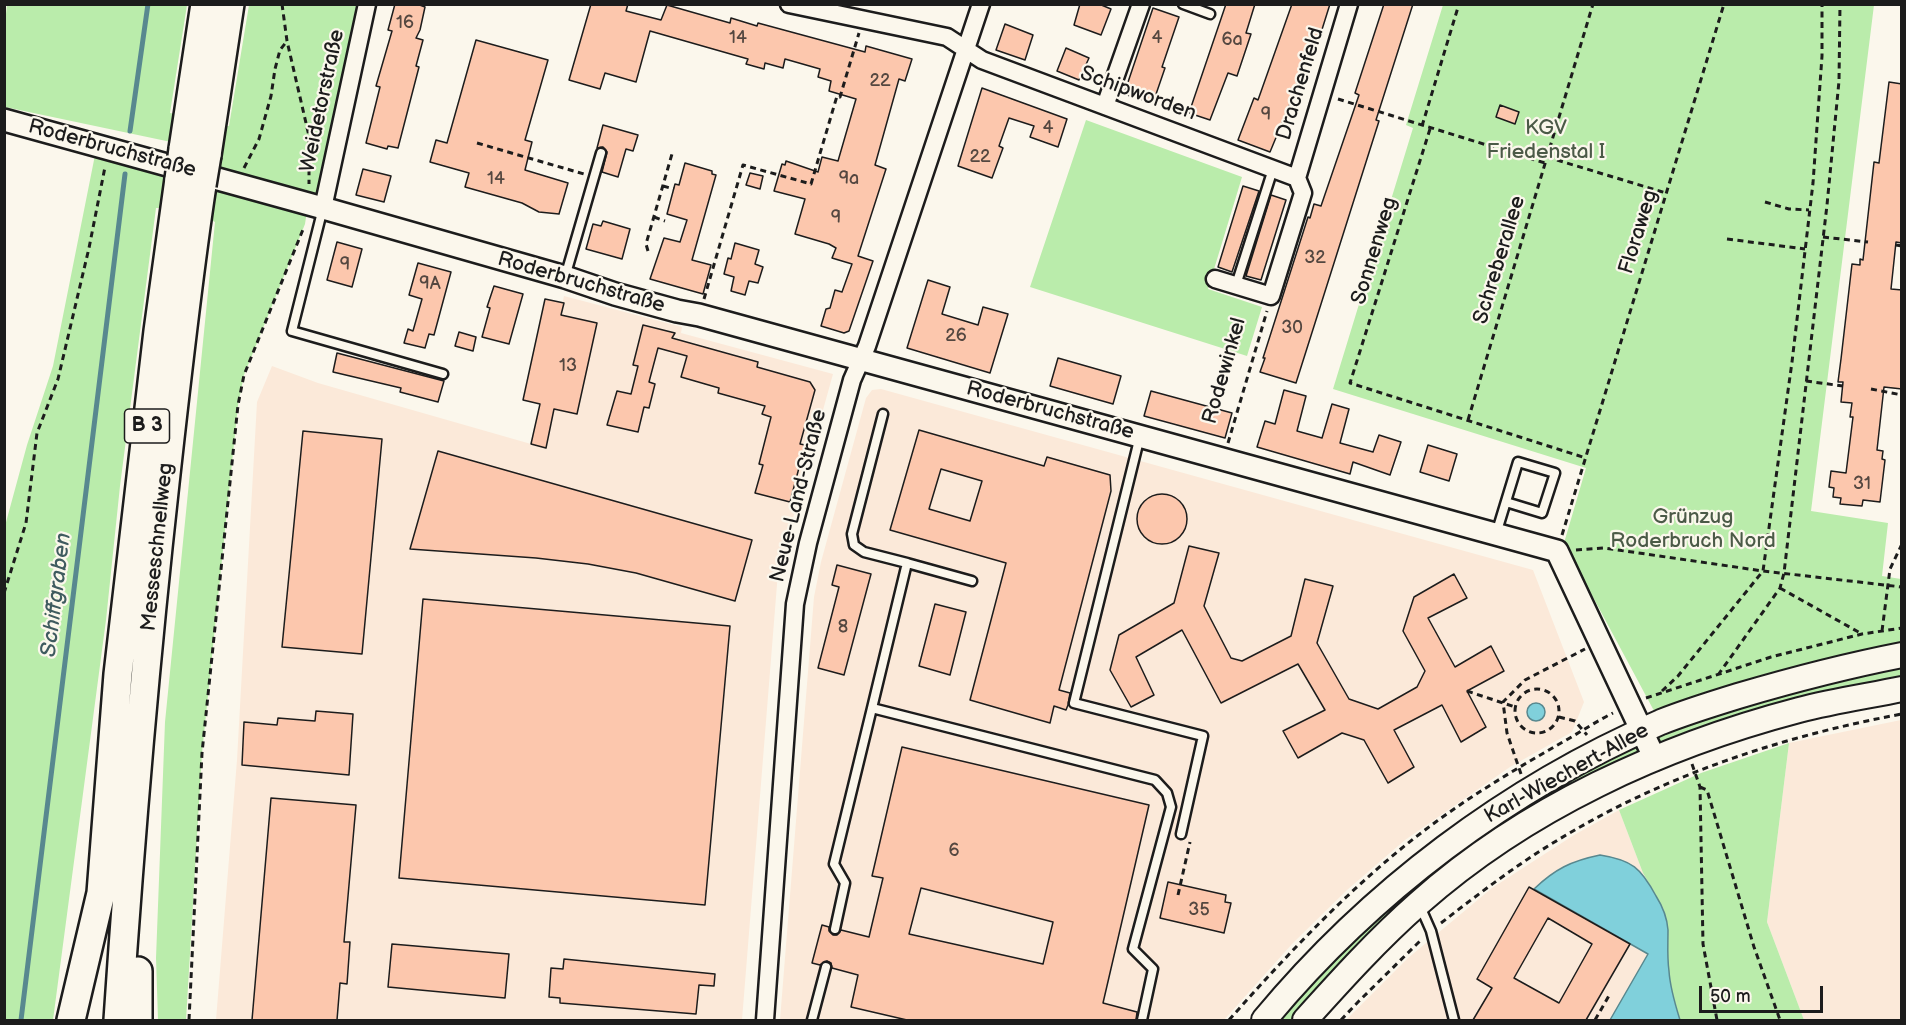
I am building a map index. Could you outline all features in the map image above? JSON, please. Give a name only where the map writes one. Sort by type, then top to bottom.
[{"type":"highway","name":"Messeschnellweg","points":[[195,152],[205,4]]},
{"type":"highway","name":"Messeschnellweg","points":[[101,893],[118,674],[158,331],[195,152],[230,4]]},
{"type":"highway","name":"Messeschnellweg","points":[[117,1020],[149,622],[175,393],[190,182]]},
{"type":"highway","points":[[138,1020],[141,715]]},
{"type":"highway","points":[[71,1020],[101,893]]},
{"type":"highway","points":[[101,893],[117,1020]]},
{"type":"main road","name":"Karl-Wiechert-Allee","points":[[1264,1020],[1321,957],[1398,885],[1462,835],[1547,780],[1641,732],[1705,706],[1844,666],[1902,655]]},
{"type":"main road","name":"Karl-Wiechert-Allee","points":[[1305,1020],[1419,903],[1478,857],[1539,816],[1610,778],[1719,734],[1800,710],[1902,689]]},
{"type":"street","name":"Weidetorstraße","points":[[315,206],[367,4]]},
{"type":"street","name":"Schipworden","points":[[789,4],[947,37],[982,60],[1296,178]]},
{"type":"street","name":"Neue-Land-Straße","points":[[765,1020],[795,604],[808,543],[852,380],[867,346],[981,4]]},
{"type":"street","points":[[1105,106],[1141,4]]},
{"type":"street","name":"Drachenfeld","points":[[1296,178],[1349,4]]},
{"type":"street","name":"Roderbruchstraße","points":[[4,120],[565,277],[615,294],[699,315],[1557,551]]},
{"type":"street","points":[[1271,296],[1303,193],[1296,178]]},
{"type":"street","name":"Rodewinkel","points":[[1215,279],[1271,296]]},
{"type":"street","points":[[1557,551],[1655,759]]},
{"type":"lane","points":[[1183,4],[1210,14]]},
{"type":"lane","points":[[565,277],[601,153]]},
{"type":"lane","points":[[1236,285],[1273,169]]},
{"type":"lane","points":[[315,206],[292,331],[442,374]]},
{"type":"lane","points":[[883,414],[852,534],[855,545],[864,552],[972,581]]},
{"type":"lane","points":[[1141,436],[1074,703],[1203,736],[1181,834]]},
{"type":"lane","points":[[1496,534],[1518,462],[1555,472],[1542,513],[1506,502]]},
{"type":"lane","points":[[835,928],[845,883],[834,864],[907,563]]},
{"type":"lane","points":[[873,708],[1155,780],[1167,793],[1171,807],[1133,949],[1153,969],[1142,1020]]},
{"type":"lane","points":[[1419,903],[1431,931],[1454,1020]]},
{"type":"lane","points":[[812,1020],[826,967]]},
{"type":"path","points":[[189,1020],[202,753],[238,405],[244,375],[305,224],[315,206],[309,136],[287,41],[282,4]]},
{"type":"path","points":[[1422,126],[1459,4]]},
{"type":"path","name":"Schreberallee","points":[[1468,420],[1593,4]]},
{"type":"path","name":"Floraweg","points":[[1557,551],[1724,4]]},
{"type":"path","points":[[1822,4],[1822,56],[1813,183],[1792,362],[1763,571],[1678,676],[1661,692],[1771,657],[1862,634],[1902,628]]},
{"type":"path","points":[[1718,675],[1780,588],[1784,573],[1839,81],[1839,4]]},
{"type":"path","points":[[699,315],[743,165],[811,184],[862,21]]},
{"type":"path","points":[[240,185],[244,165],[260,139],[280,50],[287,41]]},
{"type":"path","points":[[1322,94],[1545,163]]},
{"type":"path","name":"Sonnenweg","points":[[1430,129],[1350,383],[1468,420]]},
{"type":"path","points":[[477,143],[586,175]]},
{"type":"path","points":[[4,593],[26,523],[37,433],[58,380],[89,248],[108,148]]},
{"type":"path","points":[[648,251],[646,244],[672,154]]},
{"type":"path","points":[[1547,157],[1666,193]]},
{"type":"path","points":[[663,186],[674,189]]},
{"type":"path","points":[[1765,202],[1789,209],[1809,210]]},
{"type":"path","points":[[654,217],[665,220]]},
{"type":"path","points":[[1823,237],[1868,242]]},
{"type":"path","points":[[1727,239],[1805,249]]},
{"type":"path","points":[[1896,245],[1902,246]]},
{"type":"path","name":"Rodewinkel","points":[[1223,459],[1271,296]]},
{"type":"path","points":[[1806,381],[1843,386]]},
{"type":"path","points":[[1871,389],[1902,395]]},
{"type":"path","points":[[1468,420],[1586,458]]},
{"type":"path","points":[[1882,631],[1890,569],[1902,544]]},
{"type":"path","points":[[1557,551],[1604,548],[1763,571],[1902,587]]},
{"type":"path","points":[[1780,588],[1862,634]]},
{"type":"path","points":[[1503,702],[1525,680],[1600,642]]},
{"type":"path","points":[[1542,689],[1549,692],[1558,702],[1558,717],[1550,729],[1536,733],[1522,727],[1515,714],[1515,706],[1522,694],[1542,689]]},
{"type":"path","points":[[1467,691],[1515,706]]},
{"type":"path","points":[[1503,702],[1507,733],[1523,780]]},
{"type":"path","points":[[1341,1020],[1406,953],[1495,881],[1550,845],[1623,805],[1695,771],[1751,751],[1859,722],[1902,714]]},
{"type":"path","points":[[1558,717],[1575,721],[1584,729]]},
{"type":"path","points":[[1690,758],[1700,787],[1703,944],[1717,1020]]},
{"type":"path","points":[[1700,787],[1707,790],[1754,947],[1780,1020]]},
{"type":"path","points":[[1178,895],[1191,837]]},
{"type":"path","points":[[1595,1020],[1610,994]]},
{"type":"shaded area","points":[[564,296],[682,327],[681,333],[833,374],[778,572],[742,1020],[216,1020],[237,760],[257,402],[272,366],[318,383],[531,444]]},
{"type":"shaded area","points":[[881,389],[1533,570],[1584,702],[1572,732],[1510,767],[1405,840],[1347,890],[1292,944],[1224,1020],[780,1020],[814,597],[821,562],[866,398],[872,390]]},
{"type":"shaded area","points":[[1901,720],[1901,1020],[1804,1020],[1767,922],[1789,743]]},
{"type":"shaded area","points":[[1619,810],[1643,873],[1663,908],[1671,988],[1680,1020],[1346,1020],[1408,958],[1492,888],[1574,835]]},
{"type":"green space","points":[[7,5],[187,5],[170,113],[175,114],[171,142],[5,107],[4,32]]},
{"type":"green space","points":[[249,5],[367,5],[323,208],[308,204],[305,224],[244,375],[238,405],[202,753],[186,1020],[158,1020],[156,958],[165,722],[215,222],[211,220],[225,126],[229,126]]},
{"type":"green space","points":[[1443,5],[1874,5],[1811,511],[1888,523],[1882,576],[1901,579],[1901,689],[1719,734],[1478,857],[1305,1020],[1264,1020],[1398,885],[1660,722],[1564,543],[1586,468],[1333,389],[1413,128],[1406,125]]},
{"type":"green space","points":[[1086,120],[1242,177],[1208,289],[1262,307],[1247,356],[1030,287]]},
{"type":"green space","points":[[95,155],[166,173],[166,176],[161,208],[156,208],[120,486],[106,620],[53,1020],[5,1020],[5,526],[27,445],[53,366]]},
{"type":"green space","points":[[1789,743],[1767,922],[1804,1020],[1680,1020],[1671,988],[1667,953],[1668,930],[1663,908],[1643,873],[1619,810],[1701,773]]},
{"type":"water","points":[[1536,703],[1544,708],[1545,712],[1540,720],[1536,721],[1528,716],[1527,712],[1532,704]]},
{"type":"water","points":[[1600,855],[1620,860],[1634,867],[1645,878],[1661,904],[1666,916],[1670,984],[1680,1020],[1610,1020],[1648,954],[1534,889],[1564,867]]},
{"type":"building","points":[[395,4],[417,4],[425,7],[416,38],[423,40],[416,66],[419,67],[398,148],[388,146],[387,149],[366,143],[380,87],[376,86],[392,31],[388,30]]},
{"type":"building","points":[[591,4],[628,4],[626,11],[661,20],[667,5],[730,23],[731,18],[757,26],[758,23],[865,52],[866,46],[912,59],[905,81],[899,79],[875,165],[886,169],[858,256],[873,261],[849,331],[844,333],[821,326],[826,309],[830,308],[835,290],[842,292],[852,264],[832,258],[836,248],[829,244],[795,234],[805,199],[774,191],[782,164],[785,165],[786,161],[818,172],[822,157],[838,161],[856,99],[829,91],[831,81],[818,77],[820,69],[785,59],[783,68],[765,63],[764,69],[746,64],[748,59],[650,31],[636,82],[605,73],[600,89],[569,80]]},
{"type":"building","points":[[1080,4],[1099,4],[1111,9],[1101,35],[1074,25]]},
{"type":"building","points":[[1226,4],[1255,4],[1246,33],[1251,34],[1237,76],[1228,73],[1210,120],[1189,113]]},
{"type":"building","points":[[1292,4],[1330,4],[1314,55],[1307,53],[1292,99],[1270,152],[1238,140],[1254,98],[1258,100]]},
{"type":"building","points":[[1384,4],[1413,4],[1376,120],[1379,121],[1296,383],[1260,372],[1265,358],[1263,358],[1308,217],[1310,218],[1314,204],[1321,206],[1359,95],[1355,93]]},
{"type":"building","points":[[1153,8],[1179,17],[1162,67],[1165,68],[1153,103],[1124,94]]},
{"type":"building","points":[[1005,24],[1033,35],[1025,60],[996,50]]},
{"type":"building","points":[[476,40],[548,60],[525,140],[532,142],[525,170],[568,183],[559,214],[539,212],[522,203],[465,187],[469,173],[430,162],[436,140],[447,143]]},
{"type":"building","points":[[1066,48],[1089,58],[1079,80],[1057,71]]},
{"type":"building","points":[[1889,82],[1902,84],[1902,243],[1896,242],[1891,289],[1902,290],[1902,389],[1884,387],[1877,450],[1883,451],[1882,459],[1885,460],[1880,502],[1863,500],[1862,506],[1840,504],[1841,498],[1833,497],[1834,488],[1829,487],[1831,471],[1846,473],[1853,417],[1850,417],[1852,403],[1841,402],[1843,382],[1838,382],[1852,264],[1860,265],[1860,259],[1863,260],[1874,162],[1879,163]]},
{"type":"building","points":[[982,88],[1067,119],[1058,147],[1030,137],[1034,126],[1009,118],[999,146],[1003,148],[992,178],[958,166]]},
{"type":"building","points":[[1500,105],[1519,112],[1515,124],[1496,117]]},
{"type":"building","points":[[603,125],[638,135],[633,151],[626,149],[618,177],[602,172],[607,152],[603,147],[597,148]]},
{"type":"building","points":[[685,163],[712,171],[712,174],[716,175],[692,260],[711,265],[703,294],[650,279],[664,238],[680,242],[687,220],[667,214],[675,184],[679,185]]},
{"type":"building","points":[[363,169],[391,176],[384,202],[356,195]]},
{"type":"building","points":[[750,173],[763,176],[760,189],[746,185]]},
{"type":"building","points":[[1243,186],[1259,191],[1232,272],[1218,267]]},
{"type":"building","points":[[1271,195],[1286,200],[1261,280],[1246,276]]},
{"type":"building","points":[[603,221],[630,229],[622,259],[586,249],[593,224],[601,226]]},
{"type":"building","points":[[337,242],[362,249],[352,287],[327,280]]},
{"type":"building","points":[[735,243],[759,250],[755,264],[763,267],[758,283],[749,281],[745,295],[731,291],[734,277],[724,274]]},
{"type":"building","points":[[418,263],[451,272],[434,335],[429,334],[425,348],[404,343],[408,329],[413,331],[422,299],[409,295]]},
{"type":"building","points":[[928,280],[950,287],[942,314],[978,325],[983,307],[1008,314],[990,373],[907,348]]},
{"type":"building","points":[[494,286],[523,294],[509,344],[482,337],[490,308],[487,307]]},
{"type":"building","points":[[545,299],[564,303],[561,315],[597,323],[577,414],[554,409],[546,448],[531,444],[540,404],[523,400]]},
{"type":"building","points":[[643,325],[675,333],[672,338],[758,362],[757,367],[810,382],[815,390],[800,444],[805,445],[790,502],[755,493],[763,465],[759,464],[771,417],[762,414],[765,406],[718,393],[719,388],[681,377],[687,356],[658,348],[649,382],[655,384],[649,408],[644,407],[638,432],[607,425],[617,391],[631,394],[638,366],[633,365]]},
{"type":"building","points":[[459,332],[476,337],[473,351],[455,346]]},
{"type":"building","points":[[337,353],[444,381],[438,402],[400,392],[401,388],[333,372]]},
{"type":"building","points":[[1058,358],[1121,376],[1113,404],[1050,386]]},
{"type":"building","points":[[1284,390],[1306,396],[1297,431],[1322,438],[1332,404],[1349,409],[1340,443],[1373,452],[1379,435],[1401,442],[1390,475],[1353,462],[1350,474],[1257,447],[1265,421],[1275,424]]},
{"type":"building","points":[[1151,391],[1232,413],[1225,438],[1144,416]]},
{"type":"building","points":[[919,430],[1044,466],[1047,457],[1110,475],[1111,491],[1059,690],[1070,693],[1066,710],[1054,706],[1050,723],[970,700],[1006,563],[890,530]],"holes":[[[941,469],[982,481],[970,521],[929,509]]]},
{"type":"building","points":[[303,431],[382,439],[362,654],[282,647]]},
{"type":"building","points":[[1428,445],[1457,454],[1449,481],[1420,472]]},
{"type":"building","points":[[438,451],[752,540],[735,601],[636,573],[588,564],[410,549]]},
{"type":"building","points":[[1157,494],[1167,494],[1180,501],[1187,514],[1187,524],[1180,537],[1167,544],[1157,544],[1148,540],[1141,533],[1137,524],[1137,514],[1141,505],[1148,498]]},
{"type":"building","points":[[1189,546],[1219,553],[1204,606],[1231,658],[1242,661],[1291,636],[1305,579],[1333,586],[1317,643],[1349,699],[1378,709],[1417,687],[1425,671],[1403,631],[1414,597],[1454,574],[1467,598],[1428,618],[1455,667],[1491,646],[1504,671],[1467,691],[1486,727],[1461,742],[1442,705],[1394,730],[1414,767],[1388,783],[1364,740],[1342,733],[1298,758],[1283,731],[1325,710],[1298,664],[1221,703],[1182,630],[1136,657],[1154,695],[1131,707],[1110,670],[1119,635],[1174,603]]},
{"type":"building","points":[[837,565],[871,574],[844,675],[818,668],[839,587],[832,585]]},
{"type":"building","points":[[423,599],[730,626],[705,905],[399,878]]},
{"type":"building","points":[[935,604],[966,612],[950,675],[919,666]]},
{"type":"building","points":[[316,711],[353,714],[349,775],[242,765],[244,722],[277,725],[278,718],[315,721]]},
{"type":"building","points":[[902,747],[1149,805],[1103,1003],[1137,1012],[1136,1020],[907,1020],[851,1007],[858,975],[832,968],[831,963],[827,961],[820,965],[812,963],[822,925],[829,927],[833,935],[837,935],[841,930],[869,937],[883,878],[872,876]],"holes":[[[921,888],[1053,922],[1043,964],[909,934]]]},
{"type":"building","points":[[271,798],[356,805],[344,942],[350,942],[347,984],[340,983],[337,1020],[252,1020]]},
{"type":"building","points":[[1168,882],[1226,895],[1225,902],[1231,903],[1224,933],[1160,918]]},
{"type":"building","points":[[1529,887],[1630,944],[1586,1020],[1473,1020],[1492,988],[1477,979]],"holes":[[[1548,918],[1592,944],[1559,1003],[1514,978]]]},
{"type":"building","points":[[392,944],[509,954],[505,998],[388,987]]},
{"type":"building","points":[[564,959],[715,974],[714,986],[699,985],[696,1014],[560,1003],[560,998],[549,997],[551,968],[563,969]]},
{"type":"waterway","name":"Schiffgraben","points":[[130,131],[148,4]]},
{"type":"waterway","name":"Schiffgraben","points":[[21,1020],[125,174]]},
{"type":"park label","name":"KGV Friedenstal I","points":[[1546,141]]},
{"type":"park label","name":"Grünzug Roderbruch Nord","points":[[1693,530]]}]
